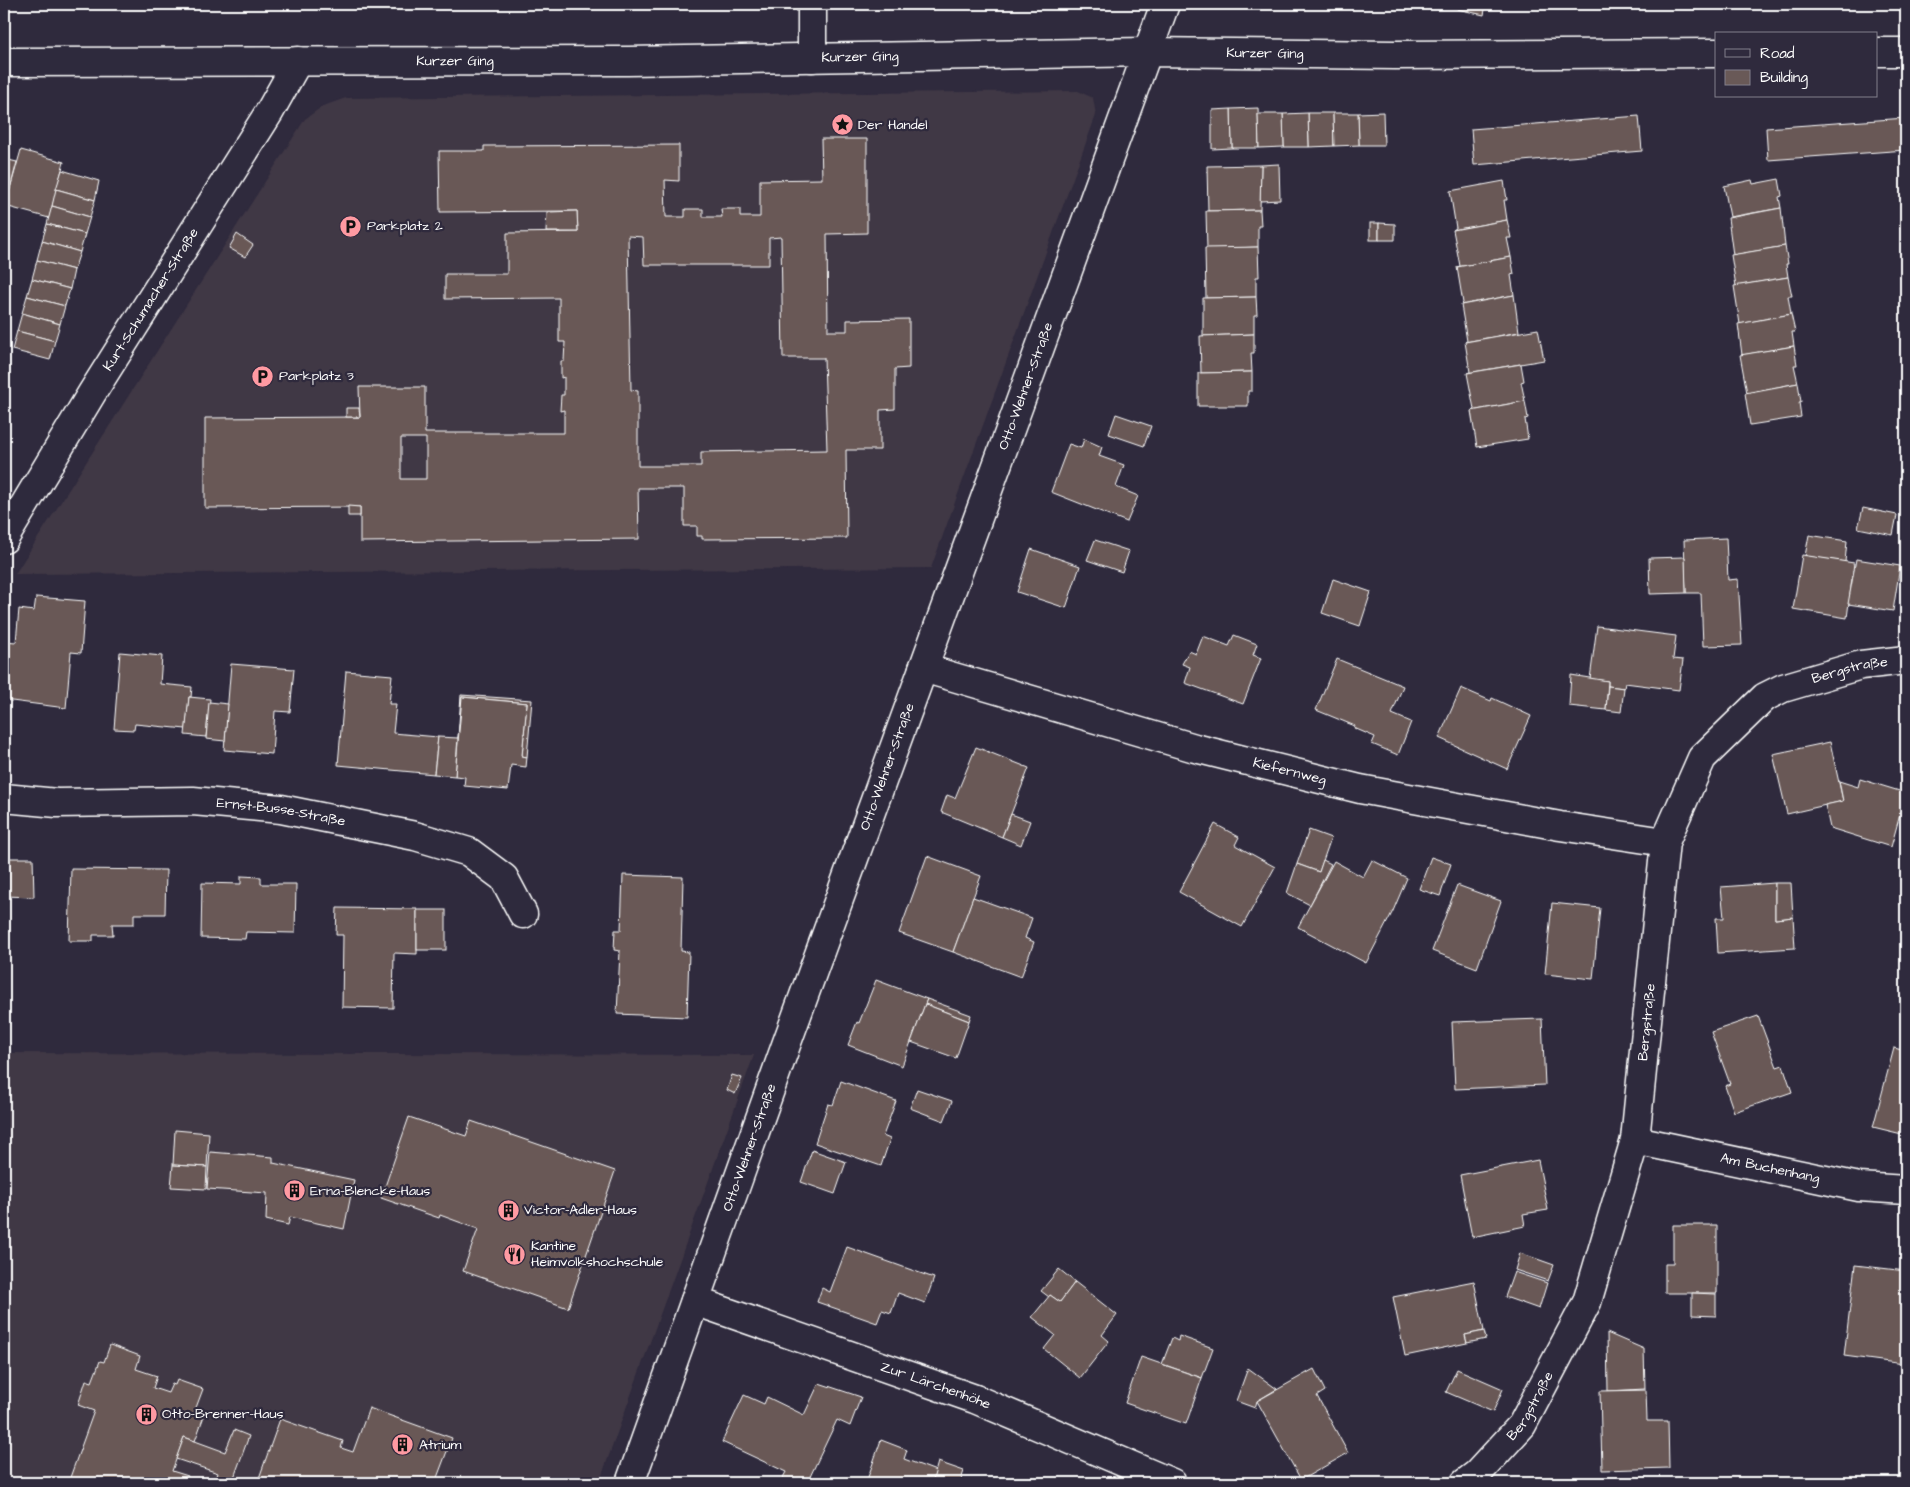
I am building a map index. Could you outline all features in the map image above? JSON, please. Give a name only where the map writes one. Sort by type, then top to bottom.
[{"type":"street","points":[[812,4],[812,58]]},
{"type":"street","name":"Otto-Wehner-Straße","points":[[630,1483],[1164,4]]},
{"type":"street","name":"Kurzer Ging","points":[[4,62],[298,61],[402,63],[1146,52],[1395,55],[1715,53]]},
{"type":"street","points":[[1878,52],[1906,52]]},
{"type":"street","name":"Kurt-Schumacher-Straße","points":[[4,539],[92,393],[270,111],[298,61]]},
{"type":"street","name":"Bergstraße","points":[[1465,1483],[1477,1474],[1522,1425],[1587,1302],[1635,1140],[1665,842],[1702,758],[1765,697],[1783,688],[1861,665],[1906,660]]},
{"type":"street","name":"Kiefernweg","points":[[923,668],[1195,748],[1360,789],[1560,826],[1665,842]]},
{"type":"street","name":"Ernst-Busse-Straße","points":[[4,798],[57,803],[193,801],[281,809],[415,836],[469,852],[504,878],[523,914]]},
{"type":"street","name":"Am Buchenhang","points":[[1635,1140],[1859,1186],[1906,1190]]},
{"type":"street","name":"Zur Lärchenhöhe","points":[[695,1301],[975,1399],[1172,1483]]},
{"type":"shaded area","points":[[1078,91],[1093,98],[1096,115],[931,568],[15,574],[305,119],[323,106],[346,98]]},
{"type":"shaded area","points":[[4,1053],[754,1055],[599,1483],[4,1483],[4,1279],[9,1249],[4,1248]]},
{"type":"building","points":[[1458,4],[1486,4],[1484,15],[1457,9]]},
{"type":"building","points":[[1258,108],[1259,148],[1232,148],[1231,109]]},
{"type":"building","points":[[1231,109],[1232,148],[1212,149],[1212,110]]},
{"type":"building","points":[[1383,112],[1384,145],[1359,145],[1358,113]]},
{"type":"building","points":[[1308,113],[1333,113],[1334,146],[1309,147]]},
{"type":"building","points":[[1308,113],[1309,147],[1284,147],[1283,114]]},
{"type":"building","points":[[1333,113],[1358,113],[1359,145],[1334,146]]},
{"type":"building","points":[[1258,114],[1283,114],[1284,147],[1259,148]]},
{"type":"building","points":[[1639,116],[1642,151],[1474,165],[1471,129]]},
{"type":"building","points":[[1906,118],[1906,150],[1768,160],[1766,128]]},
{"type":"building","points":[[821,139],[867,139],[867,233],[827,234],[828,331],[847,331],[847,320],[909,319],[909,368],[895,369],[895,409],[880,410],[880,450],[846,450],[847,538],[702,539],[702,536],[697,536],[697,526],[684,526],[684,488],[638,488],[639,539],[360,542],[360,507],[205,508],[205,418],[360,417],[359,387],[425,387],[425,433],[564,433],[564,410],[560,411],[561,395],[564,395],[564,377],[561,378],[561,361],[564,361],[565,342],[559,342],[559,298],[445,299],[445,274],[507,274],[507,233],[578,232],[577,211],[440,212],[439,151],[484,151],[484,146],[679,145],[679,181],[665,180],[666,217],[685,217],[685,209],[703,209],[703,217],[722,217],[721,209],[740,209],[740,217],[760,217],[760,180],[822,179]],"holes":[[[628,236],[643,237],[644,265],[769,265],[769,238],[781,237],[783,358],[824,358],[827,450],[701,452],[701,466],[638,466],[638,391],[631,390]],[[401,438],[426,438],[426,479],[401,479]]]},
{"type":"building","points":[[21,150],[64,162],[49,218],[5,206]]},
{"type":"building","points":[[4,159],[17,162],[4,211]]},
{"type":"building","points":[[1279,164],[1280,200],[1260,201],[1261,165]]},
{"type":"building","points":[[1261,165],[1260,210],[1208,211],[1207,166]]},
{"type":"building","points":[[62,170],[99,181],[95,200],[56,189]]},
{"type":"building","points":[[1779,179],[1782,196],[1779,197],[1781,208],[1730,217],[1724,186],[1752,180],[1753,184]]},
{"type":"building","points":[[1504,181],[1507,200],[1504,200],[1507,220],[1453,230],[1456,228],[1450,191]]},
{"type":"building","points":[[56,189],[95,200],[90,217],[52,206]]},
{"type":"building","points":[[52,206],[90,217],[85,234],[47,224]]},
{"type":"building","points":[[1781,208],[1785,246],[1733,255],[1728,218]]},
{"type":"building","points":[[1260,210],[1261,226],[1258,226],[1258,247],[1207,249],[1206,211]]},
{"type":"building","points":[[577,211],[578,232],[546,232],[547,212]]},
{"type":"building","points":[[1507,220],[1511,238],[1507,238],[1511,257],[1457,267],[1460,266],[1453,230]]},
{"type":"building","points":[[1370,223],[1379,223],[1379,240],[1370,240]]},
{"type":"building","points":[[1379,223],[1395,224],[1395,240],[1379,240]]},
{"type":"building","points":[[47,224],[85,234],[80,252],[42,241]]},
{"type":"building","points":[[237,234],[253,245],[245,257],[229,248]]},
{"type":"building","points":[[42,241],[80,252],[74,270],[37,260]]},
{"type":"building","points":[[1785,246],[1788,277],[1736,286],[1731,255]]},
{"type":"building","points":[[1258,247],[1259,277],[1256,277],[1256,297],[1206,298],[1205,248]]},
{"type":"building","points":[[1511,257],[1514,274],[1511,275],[1514,295],[1461,305],[1463,303],[1457,267]]},
{"type":"building","points":[[37,260],[74,270],[70,289],[32,279]]},
{"type":"building","points":[[1788,277],[1792,296],[1788,296],[1791,314],[1740,324],[1734,286]]},
{"type":"building","points":[[32,279],[70,289],[65,306],[27,296]]},
{"type":"building","points":[[1514,295],[1519,332],[1465,342],[1467,341],[1461,305]]},
{"type":"building","points":[[27,296],[65,306],[60,324],[22,313]]},
{"type":"building","points":[[1256,297],[1257,315],[1254,315],[1254,334],[1203,336],[1203,298]]},
{"type":"building","points":[[22,313],[60,324],[55,341],[17,331]]},
{"type":"building","points":[[1791,314],[1795,332],[1792,332],[1794,346],[1742,355],[1738,324]]},
{"type":"building","points":[[1538,329],[1544,360],[1467,373],[1470,372],[1465,342]]},
{"type":"building","points":[[17,331],[55,341],[50,360],[12,350]]},
{"type":"building","points":[[1254,334],[1254,353],[1251,353],[1252,372],[1201,373],[1200,336]]},
{"type":"building","points":[[1794,346],[1797,365],[1794,365],[1798,383],[1747,393],[1740,355]]},
{"type":"building","points":[[1521,364],[1524,381],[1521,382],[1525,401],[1471,411],[1474,409],[1467,373]]},
{"type":"building","points":[[1252,372],[1252,391],[1248,391],[1248,406],[1198,406],[1198,373]]},
{"type":"building","points":[[1798,383],[1801,417],[1750,425],[1745,393]]},
{"type":"building","points":[[1525,401],[1528,418],[1525,419],[1528,439],[1477,447],[1471,411]]},
{"type":"building","points":[[346,408],[359,408],[360,417],[346,417]]},
{"type":"building","points":[[1116,414],[1151,426],[1144,446],[1109,434]]},
{"type":"building","points":[[1084,439],[1102,447],[1099,456],[1124,465],[1116,487],[1138,496],[1127,522],[1051,492],[1069,444],[1081,448]]},
{"type":"building","points":[[348,506],[360,507],[360,516],[348,516]]},
{"type":"building","points":[[1863,508],[1897,515],[1893,535],[1858,528]]},
{"type":"building","points":[[1809,535],[1847,541],[1845,562],[1805,556]]},
{"type":"building","points":[[1726,538],[1728,580],[1738,579],[1742,645],[1703,646],[1701,593],[1686,593],[1684,540]]},
{"type":"building","points":[[1095,540],[1129,551],[1122,572],[1087,560]]},
{"type":"building","points":[[1031,549],[1080,566],[1066,608],[1017,592]]},
{"type":"building","points":[[1802,555],[1854,563],[1847,618],[1793,609]]},
{"type":"building","points":[[1685,557],[1686,593],[1650,594],[1649,558]]},
{"type":"building","points":[[1856,559],[1900,566],[1893,611],[1848,604]]},
{"type":"building","points":[[1333,579],[1371,592],[1360,626],[1322,613]]},
{"type":"building","points":[[36,597],[85,601],[81,653],[71,652],[66,708],[4,700],[4,641],[16,642],[19,609],[34,611]]},
{"type":"building","points":[[1597,626],[1676,636],[1673,659],[1683,660],[1679,690],[1625,683],[1624,688],[1608,686],[1608,681],[1590,679]]},
{"type":"building","points":[[1234,635],[1257,644],[1253,655],[1261,658],[1243,704],[1185,683],[1190,667],[1182,664],[1189,651],[1196,654],[1203,636],[1229,646]]},
{"type":"building","points":[[120,652],[162,656],[160,684],[192,687],[191,697],[189,697],[186,729],[135,724],[134,730],[114,729]]},
{"type":"building","points":[[1337,659],[1403,686],[1392,714],[1411,722],[1398,755],[1372,744],[1375,737],[1354,728],[1355,726],[1316,710]]},
{"type":"building","points":[[231,664],[294,669],[290,712],[275,711],[272,754],[224,750]]},
{"type":"building","points":[[346,671],[392,675],[389,704],[396,704],[393,733],[438,737],[434,774],[338,765]]},
{"type":"building","points":[[1571,675],[1608,681],[1606,710],[1569,706]]},
{"type":"building","points":[[1608,686],[1624,688],[1621,712],[1606,710]]},
{"type":"building","points":[[1461,688],[1491,701],[1492,698],[1531,716],[1507,769],[1439,738]]},
{"type":"building","points":[[461,695],[532,700],[527,757],[522,756],[527,703],[462,697],[458,738]]},
{"type":"building","points":[[189,697],[210,699],[206,737],[185,735]]},
{"type":"building","points":[[462,697],[527,703],[522,756],[527,757],[526,767],[511,765],[508,790],[464,786],[465,777],[455,776]]},
{"type":"building","points":[[209,702],[228,704],[225,741],[206,739]]},
{"type":"building","points":[[438,737],[458,738],[455,776],[434,774]]},
{"type":"building","points":[[1830,742],[1843,801],[1787,814],[1773,754]]},
{"type":"building","points":[[976,747],[1029,768],[1002,837],[941,812],[947,795],[955,798]]},
{"type":"building","points":[[1860,779],[1906,793],[1891,847],[1830,828],[1825,805],[1843,801],[1839,781],[1858,787]]},
{"type":"building","points":[[1011,814],[1030,821],[1021,845],[1002,837]]},
{"type":"building","points":[[1215,824],[1239,837],[1235,845],[1275,867],[1242,927],[1179,892]]},
{"type":"building","points":[[1309,830],[1331,838],[1319,872],[1297,864]]},
{"type":"building","points":[[927,856],[981,876],[953,952],[899,933]]},
{"type":"building","points":[[1431,857],[1451,864],[1440,896],[1419,889]]},
{"type":"building","points":[[4,858],[33,858],[34,897],[4,896]]},
{"type":"building","points":[[1323,860],[1331,864],[1310,905],[1287,893],[1297,864],[1319,872]]},
{"type":"building","points":[[1372,860],[1407,878],[1393,911],[1366,963],[1298,927],[1334,861],[1363,877]]},
{"type":"building","points":[[71,869],[166,870],[165,914],[134,914],[134,924],[112,924],[113,935],[93,935],[93,941],[69,941]]},
{"type":"building","points":[[623,875],[683,877],[681,951],[689,952],[687,1017],[617,1014],[620,951],[614,950],[615,930],[621,930]]},
{"type":"building","points":[[241,876],[261,877],[261,884],[296,884],[295,933],[246,932],[245,939],[201,938],[202,883],[241,884]]},
{"type":"building","points":[[1775,883],[1775,919],[1793,917],[1795,948],[1718,953],[1716,918],[1724,918],[1721,887]]},
{"type":"building","points":[[1775,883],[1791,883],[1793,917],[1775,919]]},
{"type":"building","points":[[1457,885],[1501,901],[1477,968],[1432,951]]},
{"type":"building","points":[[973,897],[1032,918],[1025,938],[1034,942],[1021,977],[953,952]]},
{"type":"building","points":[[1552,903],[1600,908],[1593,979],[1545,974]]},
{"type":"building","points":[[337,908],[417,909],[417,954],[394,953],[393,1008],[342,1007],[343,935],[336,935]]},
{"type":"building","points":[[417,910],[446,910],[446,950],[417,950]]},
{"type":"building","points":[[876,980],[927,999],[902,1066],[848,1045]]},
{"type":"building","points":[[927,999],[971,1015],[969,1021],[925,1004]]},
{"type":"building","points":[[925,1004],[969,1021],[956,1058],[911,1042]]},
{"type":"building","points":[[1758,1016],[1777,1067],[1783,1065],[1792,1092],[1734,1112],[1725,1086],[1730,1084],[1711,1032]]},
{"type":"building","points":[[1542,1019],[1545,1085],[1455,1089],[1452,1022]]},
{"type":"building","points":[[1894,1048],[1906,1051],[1906,1135],[1873,1127]]},
{"type":"building","points":[[732,1075],[742,1078],[735,1094],[727,1090]]},
{"type":"building","points":[[841,1081],[896,1101],[883,1136],[890,1139],[881,1166],[815,1143],[828,1104],[833,1105]]},
{"type":"building","points":[[917,1089],[952,1101],[944,1121],[910,1108]]},
{"type":"building","name":"Victor-Adler-Haus","points":[[409,1117],[466,1136],[471,1121],[615,1171],[568,1308],[463,1271],[478,1229],[440,1215],[439,1218],[381,1198]]},
{"type":"building","points":[[175,1130],[209,1133],[207,1167],[173,1165]]},
{"type":"building","points":[[812,1150],[846,1162],[835,1194],[801,1182]]},
{"type":"building","name":"Erna-Blencke-Haus","points":[[210,1152],[273,1157],[273,1163],[354,1180],[344,1229],[290,1217],[288,1225],[266,1220],[267,1193],[207,1189]]},
{"type":"building","points":[[1538,1160],[1548,1210],[1523,1214],[1525,1226],[1472,1237],[1460,1175]]},
{"type":"building","points":[[173,1165],[207,1167],[206,1189],[171,1187]]},
{"type":"building","points":[[1673,1225],[1717,1225],[1717,1293],[1665,1293],[1665,1264],[1673,1264]]},
{"type":"building","points":[[847,1247],[934,1278],[925,1303],[898,1293],[891,1313],[882,1310],[877,1323],[817,1302],[822,1288],[830,1292]]},
{"type":"building","points":[[1520,1253],[1554,1265],[1548,1281],[1515,1270]]},
{"type":"building","points":[[1855,1265],[1906,1271],[1906,1348],[1904,1364],[1844,1356]]},
{"type":"building","points":[[1059,1269],[1075,1282],[1060,1302],[1041,1291]]},
{"type":"building","points":[[1514,1272],[1547,1283],[1539,1309],[1505,1297]]},
{"type":"building","points":[[1474,1281],[1484,1331],[1465,1335],[1467,1343],[1405,1356],[1393,1297]]},
{"type":"building","points":[[1075,1282],[1117,1315],[1102,1335],[1109,1341],[1080,1378],[1044,1349],[1055,1335],[1032,1317],[1050,1295],[1060,1302]]},
{"type":"building","points":[[1692,1293],[1716,1294],[1716,1316],[1692,1315]]},
{"type":"building","points":[[1484,1331],[1486,1339],[1467,1343],[1465,1335]]},
{"type":"building","points":[[1607,1333],[1644,1349],[1645,1389],[1608,1391]]},
{"type":"building","points":[[1179,1336],[1213,1348],[1202,1378],[1162,1364],[1172,1338],[1178,1341]]},
{"type":"building","name":"Otto-Brenner-Haus","points":[[110,1345],[140,1356],[136,1369],[157,1376],[153,1388],[168,1393],[172,1384],[175,1385],[177,1380],[203,1389],[194,1413],[204,1416],[195,1441],[184,1437],[172,1471],[188,1476],[186,1483],[68,1483],[94,1411],[78,1405],[86,1380],[92,1382],[100,1361],[104,1362]]},
{"type":"building","points":[[1141,1357],[1202,1378],[1186,1424],[1125,1403]]},
{"type":"building","points":[[1248,1368],[1277,1389],[1257,1401],[1255,1408],[1236,1401]]},
{"type":"building","points":[[1314,1369],[1325,1391],[1317,1396],[1348,1453],[1301,1480],[1257,1401]]},
{"type":"building","points":[[1457,1369],[1503,1389],[1493,1412],[1446,1392]]},
{"type":"building","points":[[819,1383],[861,1397],[850,1426],[837,1420],[807,1483],[780,1483],[786,1472],[722,1442],[744,1395],[764,1404],[767,1397],[804,1415]]},
{"type":"building","points":[[1646,1390],[1647,1421],[1668,1421],[1669,1468],[1602,1470],[1600,1391]]},
{"type":"building","name":"Atrium","points":[[369,1408],[452,1438],[435,1483],[265,1483],[258,1481],[280,1419],[343,1441],[341,1448],[353,1452]]},
{"type":"building","points":[[234,1430],[249,1436],[232,1483],[214,1483],[218,1473],[176,1459],[184,1437],[225,1452]]},
{"type":"building","points":[[881,1440],[907,1450],[904,1459],[936,1471],[932,1483],[866,1483]]},
{"type":"building","points":[[938,1462],[964,1471],[960,1483],[932,1483]]},
{"type":"place","name":"Der Handel","points":[[842,125]]},
{"type":"place","name":"Parkplatz 2","points":[[351,226]]},
{"type":"place","name":"Parkplatz 3","points":[[263,376]]},
{"type":"place","name":"Erna-Blencke-Haus","points":[[294,1191]]},
{"type":"place","name":"Victor-Adler-Haus","points":[[508,1210]]},
{"type":"place","name":"Kantine Heimvolkshochschule","points":[[515,1254]]},
{"type":"place","name":"Otto-Brenner-Haus","points":[[146,1414]]},
{"type":"place","name":"Atrium","points":[[403,1445]]}]
